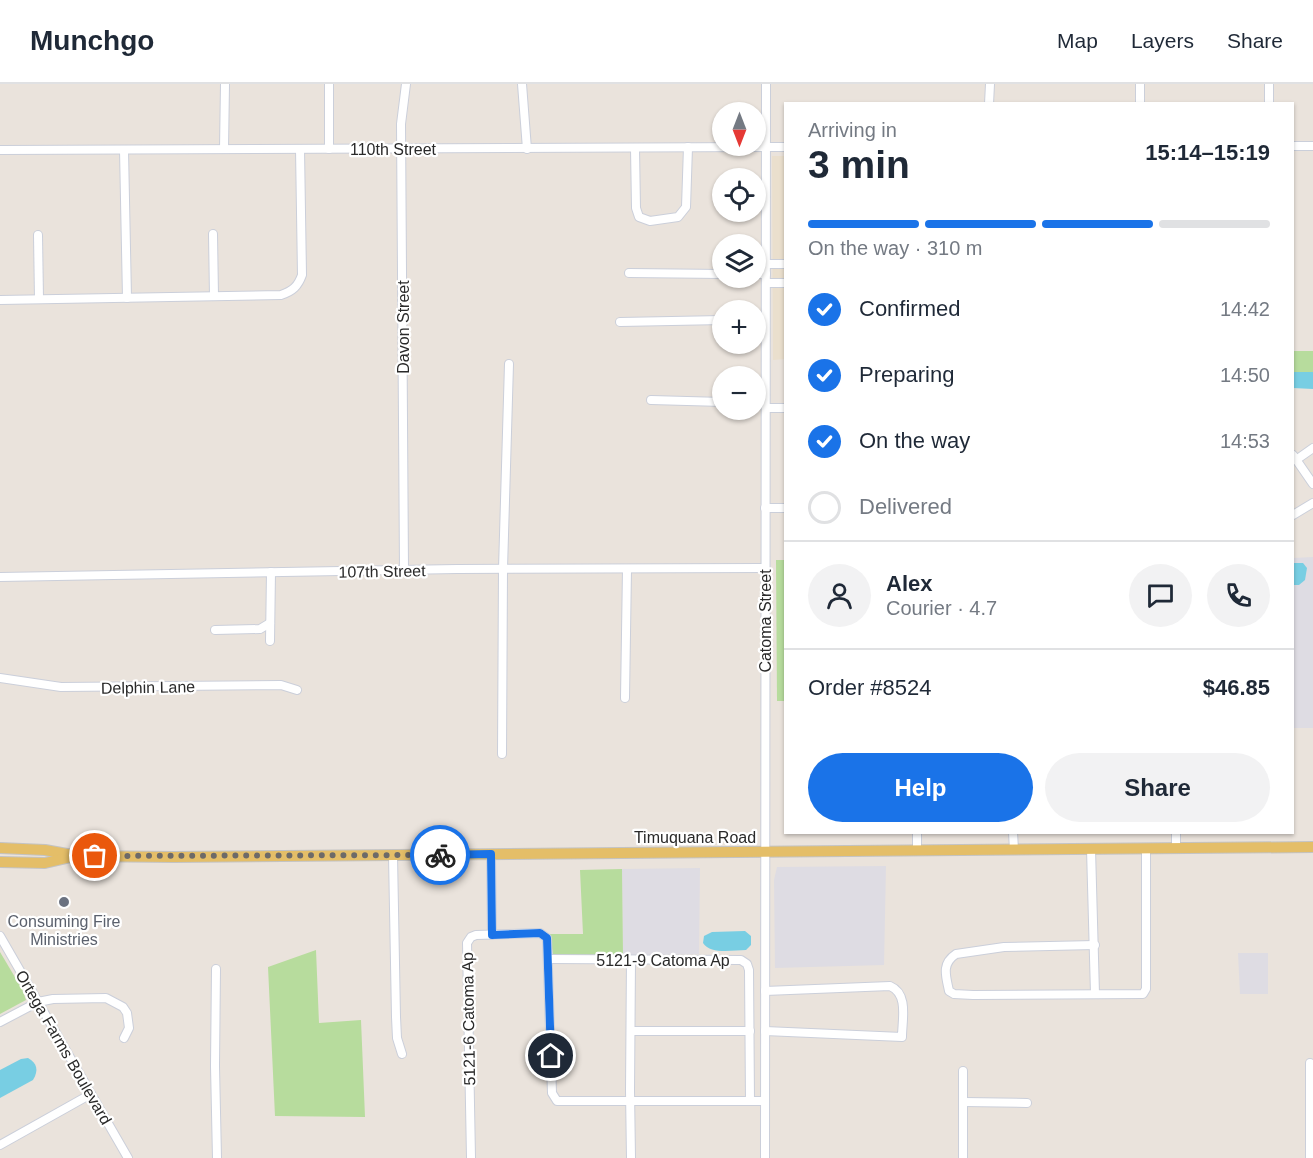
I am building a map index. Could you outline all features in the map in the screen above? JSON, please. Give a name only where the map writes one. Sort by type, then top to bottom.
[{"type":"main road","name":"Timuquana Road","points":[[0,848],[45,850],[78,856],[1313,847]]},
{"type":"main road","name":"Timuquana Road","points":[[0,862],[45,863],[78,856]]},
{"type":"street","points":[[224,149],[225,84]]},
{"type":"street","points":[[329,149],[330,84]]},
{"type":"street","name":"Davon Street","points":[[404,570],[401,123],[406,84]]},
{"type":"street","points":[[522,84],[527,149]]},
{"type":"street","name":"Catoma Street","points":[[766,84],[766,102]]},
{"type":"street","points":[[989,102],[990,84]]},
{"type":"street","points":[[1140,84],[1140,102]]},
{"type":"street","points":[[1269,84],[1269,102]]},
{"type":"street","points":[[1294,146],[1313,146]]},
{"type":"street","points":[[635,148],[636,208],[639,217],[650,221],[678,217],[686,207],[688,147]]},
{"type":"street","name":"110th Street","points":[[0,150],[712,147]]},
{"type":"street","name":"110th Street","points":[[766,147],[784,147]]},
{"type":"street","points":[[0,300],[281,295],[295,288],[300,282],[302,269],[300,149]]},
{"type":"street","points":[[124,150],[127,298]]},
{"type":"street","name":"Catoma Street","points":[[766,156],[766,234]]},
{"type":"street","points":[[213,234],[214,296]]},
{"type":"street","points":[[38,235],[39,299]]},
{"type":"street","points":[[766,264],[784,264]]},
{"type":"street","points":[[629,273],[712,274]]},
{"type":"street","points":[[766,279],[784,283]]},
{"type":"street","points":[[620,322],[712,320]]},
{"type":"street","points":[[502,754],[503,569],[509,364]]},
{"type":"street","points":[[651,400],[712,402]]},
{"type":"street","points":[[766,405],[784,408]]},
{"type":"street","name":"Catoma Street","points":[[762,420],[765,508],[765,1158]]},
{"type":"street","points":[[1313,448],[1295,458],[1313,484]]},
{"type":"street","points":[[1294,514],[1313,503]]},
{"type":"street","points":[[765,508],[784,508]]},
{"type":"street","name":"107th Street","points":[[0,577],[404,570],[765,568]]},
{"type":"street","points":[[625,698],[627,569]]},
{"type":"street","points":[[270,641],[271,572]]},
{"type":"street","points":[[215,630],[260,629],[270,623]]},
{"type":"street","name":"Delphin Lane","points":[[0,678],[61,687],[282,685],[297,690]]},
{"type":"street","points":[[917,834],[917,851]]},
{"type":"street","points":[[1013,834],[1014,850]]},
{"type":"street","points":[[1176,834],[1176,849]]},
{"type":"street","points":[[1091,849],[1095,994]]},
{"type":"street","points":[[1095,945],[1004,947],[956,954],[947,962],[945,972],[948,991],[954,994],[1143,994],[1145,992],[1146,849]]},
{"type":"street","points":[[491,854],[492,935]]},
{"type":"street","points":[[393,855],[396,1017],[397,1038],[402,1054]]},
{"type":"street","name":"5121-6 Catoma Ap","points":[[471,1158],[467,943],[471,937],[476,935],[540,933],[548,942],[552,1093],[554,1098],[561,1102],[765,1101]]},
{"type":"street","name":"Ortega Farms Boulevard","points":[[1,940],[128,1158]]},
{"type":"street","name":"5121-9 Catoma Ap","points":[[549,959],[741,960],[747,964],[749,970],[750,1101]]},
{"type":"street","points":[[631,960],[631,1158]]},
{"type":"street","points":[[216,969],[217,1158]]},
{"type":"street","points":[[765,991],[890,986],[897,989],[902,998],[902,1037],[765,1031]]},
{"type":"street","points":[[0,1022],[38,1002],[53,999],[106,998],[123,1007],[127,1014],[129,1028],[124,1038]]},
{"type":"street","points":[[631,1031],[750,1031]]},
{"type":"street","points":[[1310,1063],[1310,1158]]},
{"type":"street","points":[[963,1071],[963,1158]]},
{"type":"street","points":[[0,1145],[91,1094]]},
{"type":"street","points":[[963,1102],[1027,1103]]},
{"type":"shaded area","points":[[772,156],[784,156],[784,359],[773,360]]},
{"type":"shaded area","points":[[1313,557],[1313,728],[1294,728],[1294,558]]},
{"type":"shaded area","points":[[886,866],[884,965],[775,968],[774,880],[777,867]]},
{"type":"shaded area","points":[[700,868],[699,954],[623,955],[622,869]]},
{"type":"shaded area","points":[[1238,953],[1268,953],[1268,994],[1240,994]]},
{"type":"green space","points":[[1294,351],[1313,351],[1313,372],[1294,372]]},
{"type":"green space","points":[[776,560],[784,560],[784,701],[777,701]]},
{"type":"green space","points":[[622,869],[623,955],[553,955],[550,934],[583,934],[580,870]]},
{"type":"green space","points":[[316,950],[319,1023],[361,1020],[365,1117],[275,1116],[268,967]]},
{"type":"green space","points":[[0,952],[26,1000],[0,1014]]},
{"type":"water","points":[[1294,372],[1313,372],[1313,389],[1294,388]]},
{"type":"water","points":[[1294,563],[1303,563],[1307,568],[1305,580],[1299,585],[1294,585]]},
{"type":"water","points":[[745,931],[751,936],[751,945],[746,950],[717,950],[703,943],[704,936],[712,932]]},
{"type":"water","points":[[28,1058],[36,1067],[33,1080],[0,1098],[0,1070],[21,1059]]},
{"type":"way so far","points":[[95,856],[440,855]]},
{"type":"place","name":"Consuming Fire Ministries","points":[[64,902]]},
{"type":"route","points":[[440,855],[491,854],[492,935],[540,933],[547,938],[551,1056]]}]
